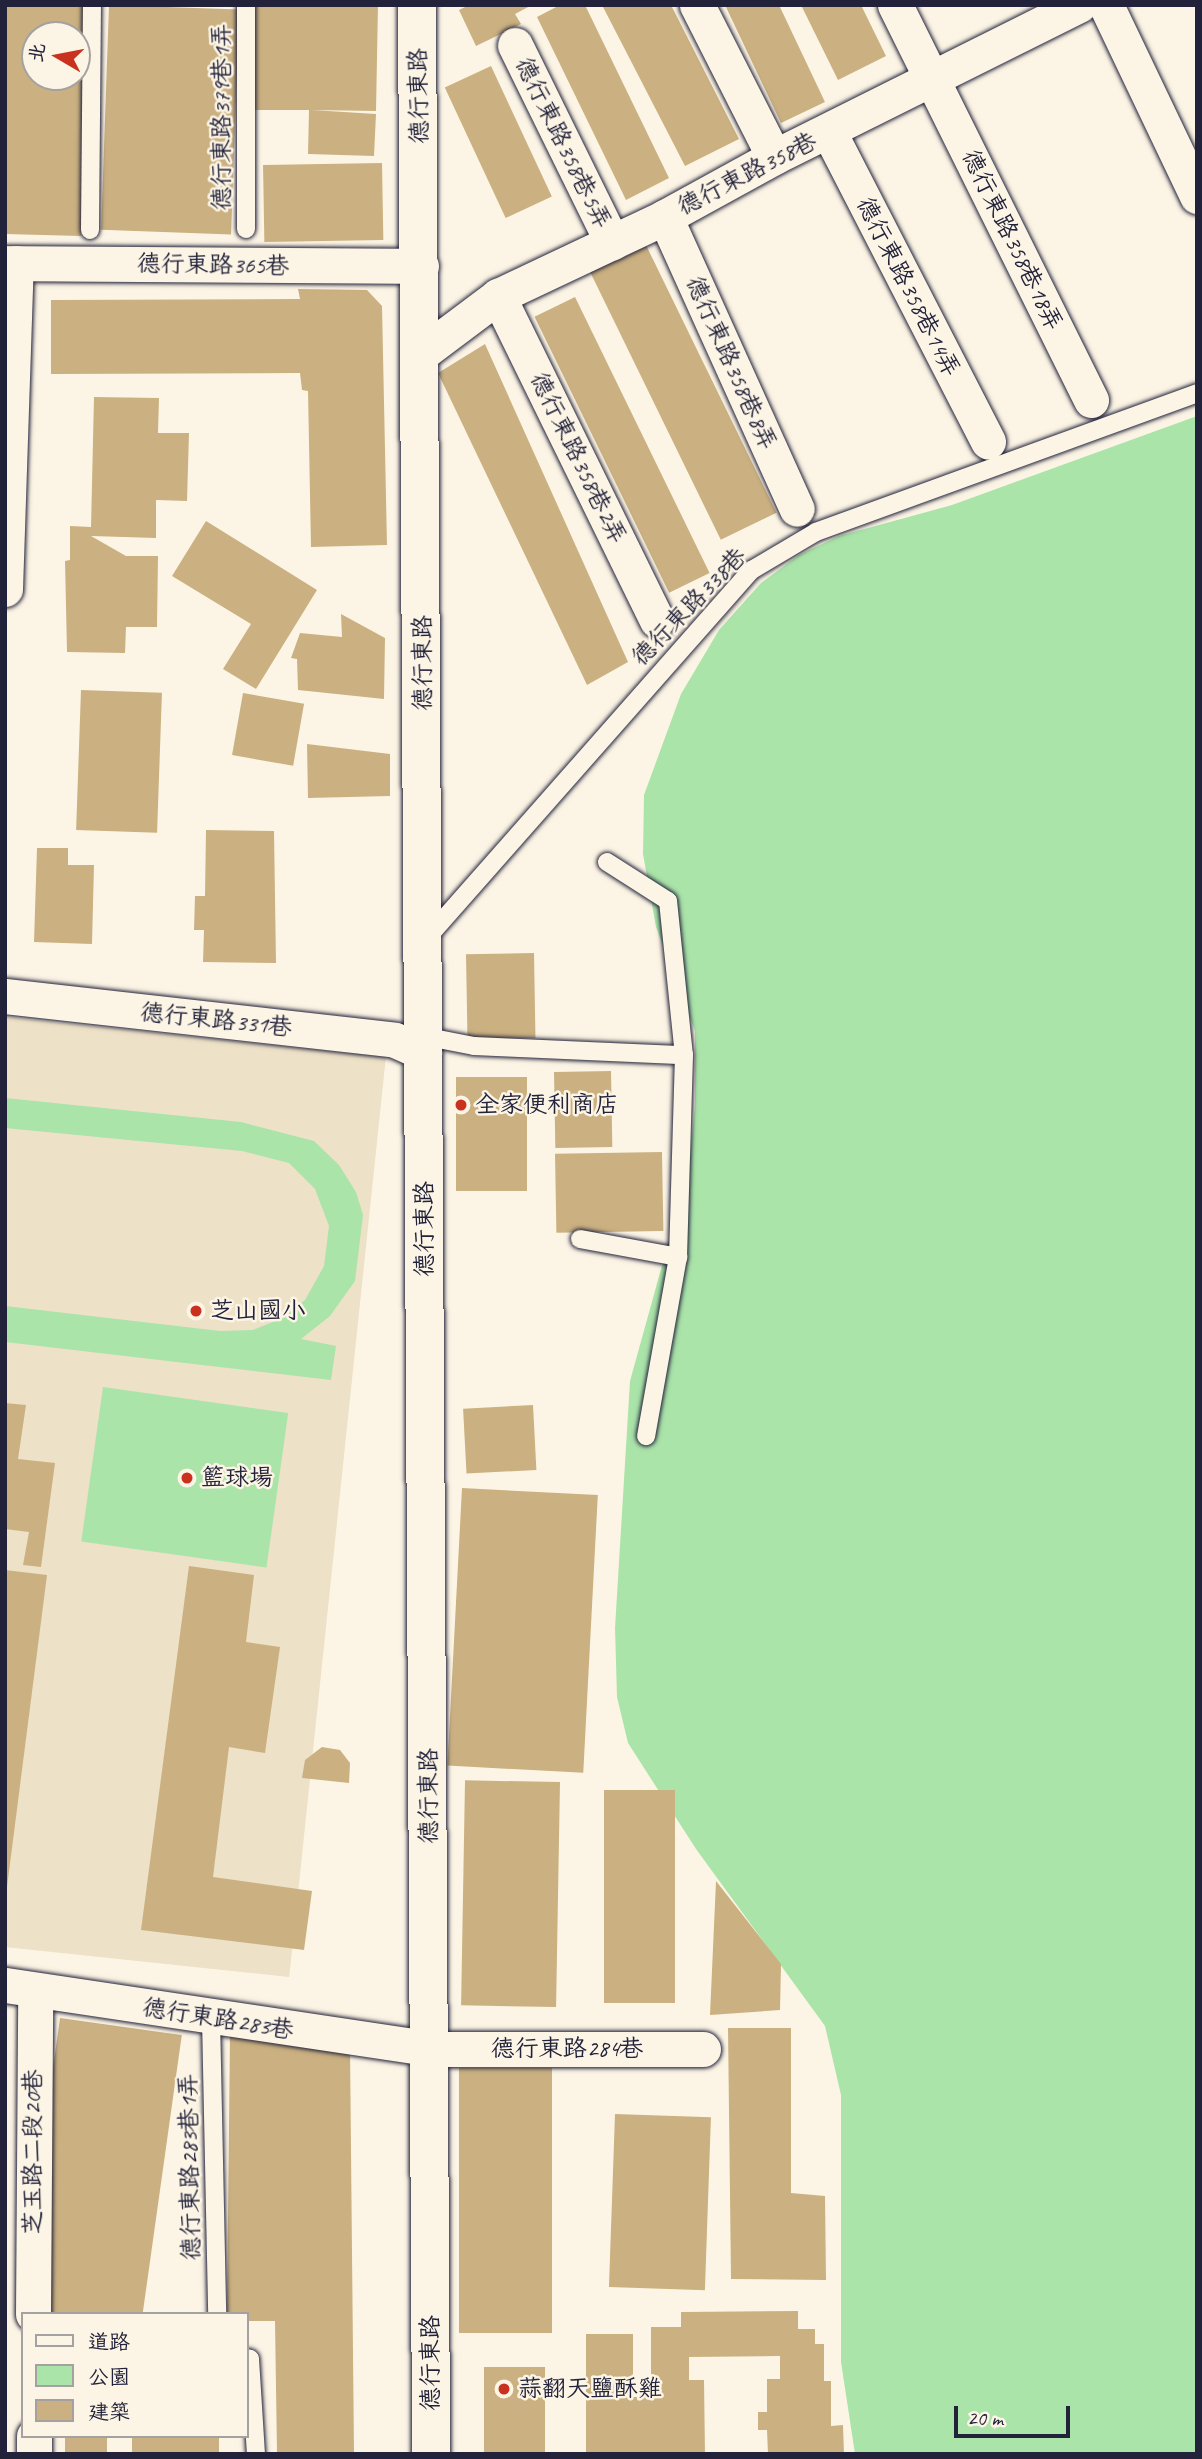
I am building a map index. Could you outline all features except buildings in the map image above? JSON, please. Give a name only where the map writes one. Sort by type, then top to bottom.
[{"type":"street","name":"德行東路","points":[[417,5],[422,353],[431,2454]]},
{"type":"street","points":[[697,5],[774,157]]},
{"type":"street","name":"德行東路358巷18弄","points":[[895,5],[1091,400]]},
{"type":"street","name":"德行東路358巷","points":[[422,353],[498,296],[665,217],[774,157],[933,81],[1079,5]]},
{"type":"street","points":[[1106,5],[1197,196]]},
{"type":"street","name":"德行東路358巷5弄","points":[[515,45],[612,242]]},
{"type":"street","name":"德行東路358巷14弄","points":[[829,132],[988,442]]},
{"type":"street","name":"德行東路358巷8弄","points":[[665,217],[797,509]]},
{"type":"street","name":"德行東路365巷","points":[[10,263],[421,266]]},
{"type":"street","points":[[5,589],[10,263]]},
{"type":"street","name":"德行東路358巷2弄","points":[[498,296],[657,620]]},
{"type":"street","name":"德行東路331巷","points":[[5,996],[424,1045]]},
{"type":"street","name":"德行東路283巷","points":[[20,1987],[430,2049]]},
{"type":"street","name":"芝玉路二段20巷","points":[[20,1987],[33,2312]]},
{"type":"street","name":"德行東路284巷","points":[[430,2049],[703,2049]]},
{"type":"lane","points":[[90,230],[92,5]]},
{"type":"lane","name":"德行東路379巷1弄","points":[[246,5],[246,229]]},
{"type":"lane","name":"德行東路338巷","points":[[425,940],[752,570],[816,532],[1197,393]]},
{"type":"lane","points":[[607,862],[668,901],[684,1055],[678,1257],[646,1436]]},
{"type":"lane","points":[[424,1045],[684,1055]]},
{"type":"lane","points":[[580,1239],[678,1257]]},
{"type":"lane","name":"德行東路283巷1弄","points":[[211,2018],[217,2312]]},
{"type":"lane","points":[[248,2358],[256,2454]]},
{"type":"shaded area","name":"芝山國小","points":[[5,1017],[386,1057],[289,1977],[5,1947]]},
{"type":"green space","points":[[1197,416],[1197,2454],[855,2454],[841,2362],[841,2095],[825,2026],[696,1849],[628,1743],[617,1697],[615,1628],[630,1381],[689,1168],[695,1105],[695,1031],[656,927],[643,854],[644,795],[681,694],[719,630],[761,583],[799,555],[839,536],[952,505]]},
{"type":"green space","points":[[5,1098],[241,1122],[314,1141],[339,1165],[356,1192],[363,1215],[355,1281],[330,1316],[301,1339],[336,1346],[331,1380],[5,1342],[5,1306],[220,1331],[253,1330],[283,1318],[305,1300],[324,1266],[329,1226],[315,1189],[289,1163],[242,1151],[5,1128]]},
{"type":"green space","name":"籃球場","points":[[103,1387],[288,1413],[266,1568],[81,1541]]},
{"type":"place","name":"全家便利商店","points":[[461,1105]]},
{"type":"place","name":"芝山國小","points":[[196,1311]]},
{"type":"place","name":"籃球場","points":[[187,1478]]},
{"type":"place","name":"蒜翻天鹽酥雞","points":[[504,2389]]}]
